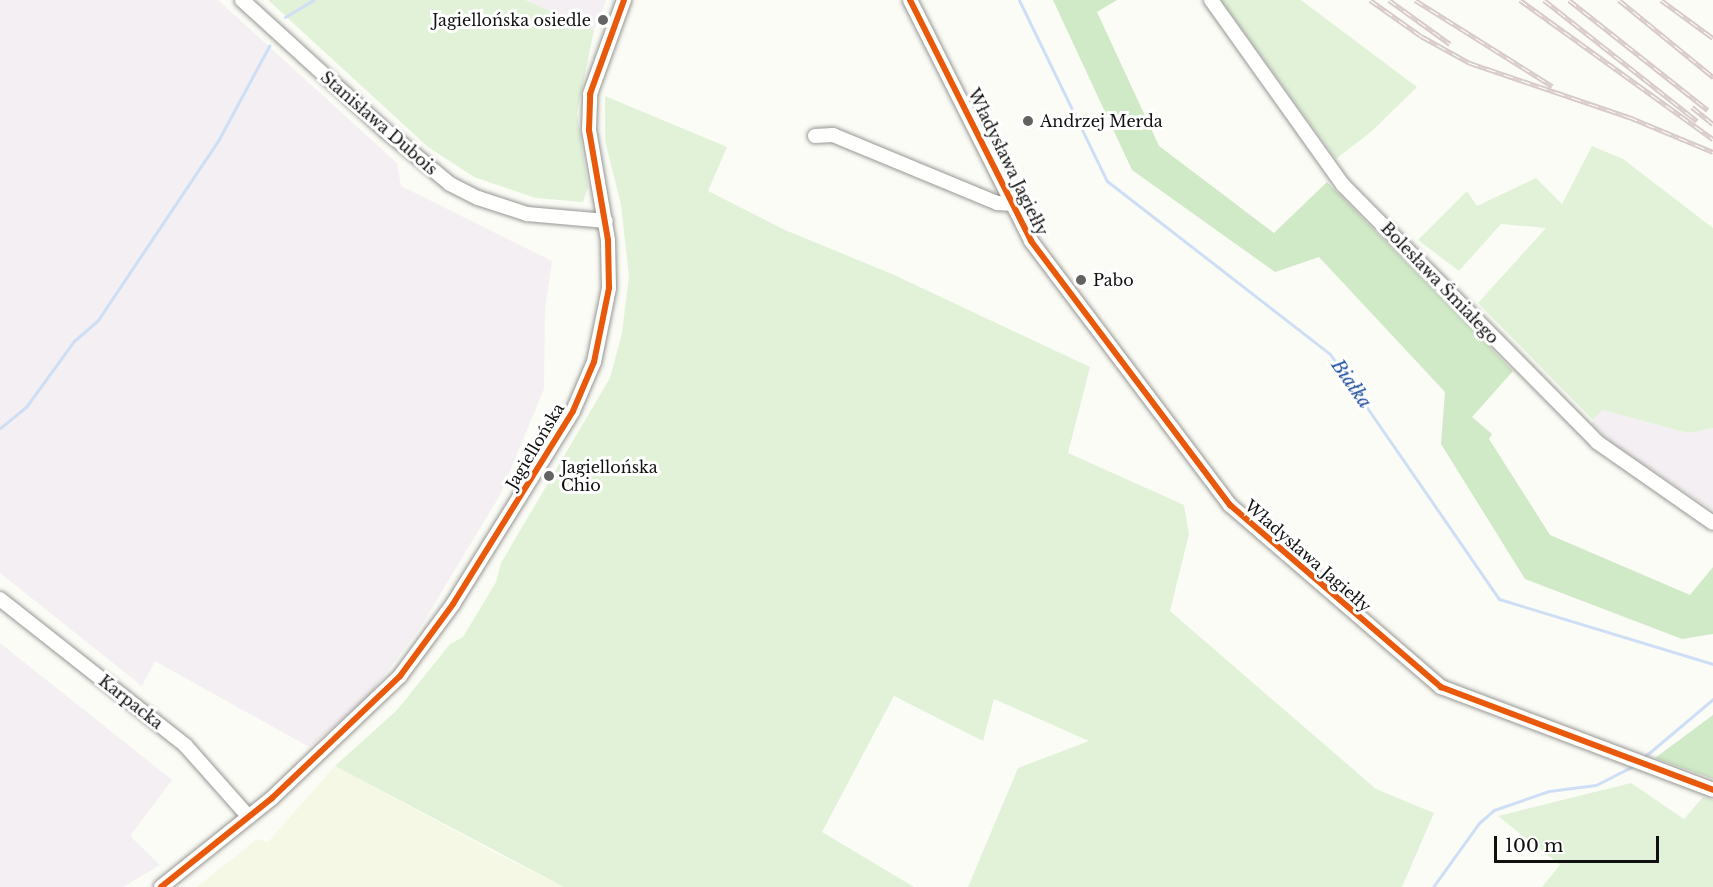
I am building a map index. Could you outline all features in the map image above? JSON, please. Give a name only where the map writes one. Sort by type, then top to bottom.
[{"type":"street","name":"Stanisława Dubois","points":[[242,0],[395,139],[450,184],[478,198],[528,214],[606,221]]},
{"type":"street","name":"Jagiellońska","points":[[160,887],[249,817],[375,703],[414,660],[566,424],[588,378],[602,332],[609,288],[606,221],[588,105],[596,71],[624,0]]},
{"type":"street","name":"Władysława Jagiełły","points":[[910,0],[1031,241],[1230,505],[1441,687],[1713,790]]},
{"type":"street","name":"Bolesława Śmiałego","points":[[1211,0],[1343,185],[1596,442],[1713,523]]},
{"type":"street","points":[[815,136],[833,135],[997,203],[1013,204]]},
{"type":"street","name":"Karpacka","points":[[0,599],[185,745],[249,817]]},
{"type":"shaded area","points":[[0,0],[218,0],[397,163],[401,186],[552,261],[545,309],[544,389],[500,495],[420,628],[367,698],[309,747],[155,661],[142,686],[0,573]]},
{"type":"shaded area","points":[[525,0],[606,0],[594,30]]},
{"type":"shaded area","points":[[1603,410],[1688,433],[1713,428],[1713,510],[1613,444],[1591,423]]},
{"type":"shaded area","points":[[0,643],[172,780],[130,836],[160,865],[123,887],[0,887]]},
{"type":"green space","points":[[268,0],[525,0],[594,30],[577,113],[588,187],[583,202],[536,198],[474,177],[428,147]]},
{"type":"green space","points":[[1053,0],[1117,0],[1097,12],[1159,146],[1274,233],[1327,182],[1513,371],[1472,417],[1492,434],[1489,439],[1550,535],[1690,595],[1713,567],[1713,634],[1682,639],[1525,579],[1441,444],[1445,392],[1319,257],[1275,272],[1132,170]]},
{"type":"green space","points":[[1221,0],[1301,0],[1417,87],[1372,131],[1336,159]]},
{"type":"green space","points":[[605,96],[727,147],[708,191],[785,230],[892,274],[1090,367],[1068,453],[1184,505],[1189,534],[1170,611],[1376,789],[1434,813],[1402,887],[968,887],[1018,768],[1089,741],[994,699],[983,741],[894,696],[822,832],[914,887],[564,887],[335,766],[397,710],[450,644],[463,637],[496,582],[501,563],[610,378],[622,333],[629,276],[621,205],[605,141]]},
{"type":"green space","points":[[1592,146],[1623,159],[1713,228],[1713,428],[1688,433],[1603,410],[1593,420],[1478,303],[1546,228],[1501,224],[1459,271],[1418,240],[1467,191],[1477,206],[1536,178],[1562,204]]},
{"type":"green space","points":[[1713,715],[1713,779],[1655,758]]},
{"type":"green space","points":[[335,766],[564,887],[197,887],[257,839],[268,842]]},
{"type":"green space","points":[[1631,783],[1684,819],[1703,797],[1713,800],[1713,887],[1542,887],[1560,865],[1498,816]]},
{"type":"waterway","points":[[285,17],[313,0]]},
{"type":"waterway","name":"Białka","points":[[1019,0],[1107,181],[1330,354],[1499,599],[1713,664]]},
{"type":"waterway","points":[[0,428],[26,407],[74,341],[98,320],[219,139],[269,46]]},
{"type":"waterway","points":[[1643,758],[1713,699]]},
{"type":"waterway","points":[[1433,887],[1479,823],[1494,810],[1549,791],[1596,785],[1633,766]]},
{"type":"railway","points":[[1370,0],[1421,36],[1470,63],[1629,117],[1713,152]]},
{"type":"railway","points":[[1389,0],[1450,44]]},
{"type":"railway","points":[[1415,0],[1552,86]]},
{"type":"railway","points":[[1520,0],[1713,139]]},
{"type":"railway","points":[[1544,0],[1697,121]]},
{"type":"railway","points":[[1569,0],[1708,110]]},
{"type":"railway","points":[[1619,0],[1713,77]]},
{"type":"railway","points":[[1661,0],[1713,38]]},
{"type":"railway","points":[[1692,107],[1713,124]]},
{"type":"cycle path","points":[[161,887],[272,798],[400,676],[453,604],[573,411],[594,362],[609,288],[608,240],[589,130],[590,94],[624,0]]},
{"type":"cycle path","points":[[910,0],[1031,241],[1230,505],[1441,687],[1713,790]]},
{"type":"place","name":"Jagiellońska osiedle","points":[[603,20]]},
{"type":"place","name":"Andrzej Merda","points":[[1028,121]]},
{"type":"place","name":"Pabo","points":[[1081,280]]},
{"type":"place","name":"Jagiellońska Chio","points":[[549,476]]}]
